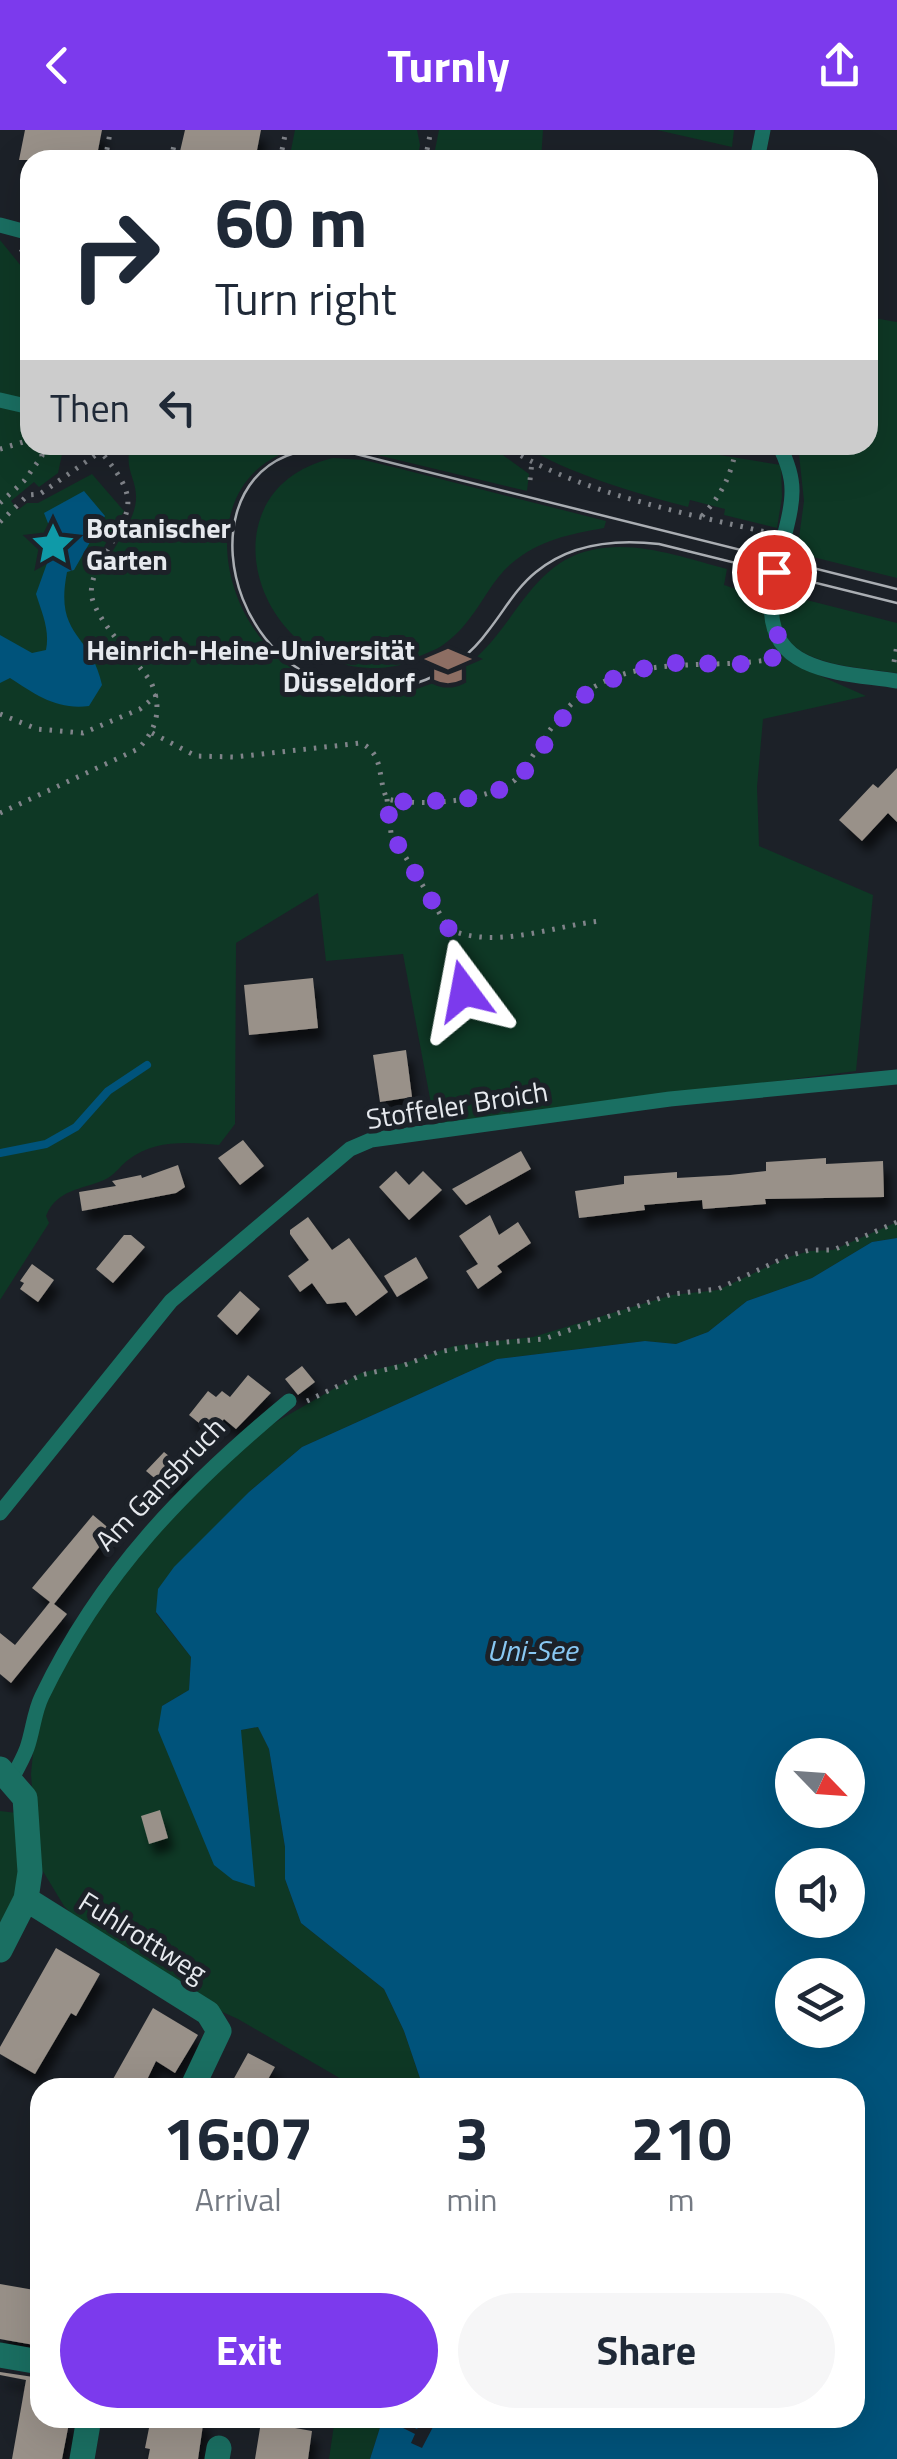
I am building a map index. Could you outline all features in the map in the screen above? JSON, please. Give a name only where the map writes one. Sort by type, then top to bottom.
[{"type":"street","name":"Am Gansbruch","points":[[0,1950],[26,1900],[30,1872],[25,1798],[5,1776]]},
{"type":"street","name":"Fuhlrottweg","points":[[26,1900],[208,2013],[219,2031],[197,2078]]},
{"type":"street","points":[[0,2355],[30,2360]]},
{"type":"street","points":[[82,2459],[87,2428]]},
{"type":"lane","points":[[782,455],[792,488],[774,572],[776,632],[800,660],[820,668],[897,680]]},
{"type":"lane","name":"Stoffeler Broich","points":[[0,1513],[171,1302],[350,1149],[371,1140],[670,1099],[897,1077]]},
{"type":"lane","name":"Am Gansbruch","points":[[5,1776],[26,1752],[40,1701],[84,1618],[126,1558],[160,1519],[289,1401]]},
{"type":"path","points":[[106,150],[110,133]]},
{"type":"path","points":[[173,150],[174,145]]},
{"type":"path","points":[[0,503],[24,481],[42,455]]},
{"type":"path","points":[[0,522],[28,496],[40,494],[97,455]]},
{"type":"path","points":[[0,813],[138,749],[152,733],[158,708],[156,695],[92,598],[94,576],[130,511],[129,494],[103,455]]},
{"type":"path","points":[[520,455],[623,495],[746,531],[784,536]]},
{"type":"path","points":[[702,516],[722,493],[734,455]]},
{"type":"path","points":[[530,480],[532,462]]},
{"type":"path","points":[[387,799],[402,802],[468,798],[504,788],[527,765],[576,700],[636,670],[673,663],[748,664],[774,659],[786,648]]},
{"type":"path","points":[[0,714],[37,729],[83,733],[140,710],[156,695]]},
{"type":"path","points":[[152,733],[196,756],[234,757],[361,743],[371,748],[378,758],[391,833],[449,929],[464,991]]},
{"type":"path","points":[[449,929],[477,937],[600,921]]},
{"type":"path","points":[[289,1401],[306,1402],[361,1375],[402,1366],[438,1352],[544,1339],[672,1294],[718,1289],[788,1256],[810,1250],[833,1250],[897,1222]]},
{"type":"green space","points":[[295,130],[417,130],[420,145],[419,150],[291,150]]},
{"type":"green space","points":[[439,130],[543,130],[542,150],[435,150]]},
{"type":"green space","points":[[657,130],[734,130],[732,147]]},
{"type":"green space","points":[[0,240],[20,265],[20,455],[62,455],[58,473],[39,487],[34,482],[11,501],[18,510],[92,474],[124,511],[91,570],[101,570],[135,508],[130,455],[285,455],[270,460],[241,489],[228,528],[230,572],[246,616],[275,654],[315,682],[366,696],[381,696],[444,679],[467,665],[487,647],[539,581],[571,557],[592,550],[626,547],[727,569],[724,585],[765,599],[769,635],[791,663],[866,696],[763,719],[757,787],[759,846],[873,895],[856,1071],[435,1125],[403,954],[326,961],[318,893],[236,943],[235,1124],[219,1145],[184,1143],[149,1148],[108,1178],[63,1195],[51,1207],[46,1216],[49,1223],[0,1300]]},
{"type":"green space","points":[[878,319],[897,322],[897,578],[797,553],[804,501],[799,455],[878,455]]},
{"type":"green space","points":[[378,455],[503,455],[529,474],[527,491]]},
{"type":"green space","points":[[540,455],[720,455],[781,465],[782,497],[777,528],[724,515],[725,509],[690,500],[688,507],[626,489]]},
{"type":"green space","points":[[333,458],[364,460],[606,521],[604,528],[555,539],[522,555],[500,575],[462,628],[430,653],[379,668],[336,662],[301,642],[275,613],[259,577],[256,540],[266,505],[291,476]]},
{"type":"green space","points":[[777,595],[897,623],[897,673],[832,663],[801,651],[789,641],[780,624]]},
{"type":"green space","points":[[897,1222],[897,1238],[872,1242],[812,1278],[747,1301],[708,1332],[676,1344],[645,1341],[497,1359],[302,1447],[249,1492],[156,1613],[191,1657],[189,1690],[162,1706],[241,1730],[258,1727],[269,1749],[285,1847],[285,1879],[301,1923],[384,1989],[420,2078],[340,2078],[207,2005],[90,1932],[64,1906],[41,1868],[33,1801],[35,1732],[46,1698],[128,1559],[264,1429],[361,1373],[454,1346],[533,1337],[672,1295],[718,1290],[788,1257],[833,1250]]},
{"type":"green space","points":[[0,1811],[17,1813],[18,1895],[0,1934]]},
{"type":"green space","points":[[334,2428],[380,2428],[370,2459],[329,2459]]},
{"type":"water","points":[[84,491],[105,516],[74,570],[67,572],[65,610],[97,668],[102,685],[89,706],[77,707],[47,700],[10,678],[0,683],[0,635],[32,653],[46,650],[46,629],[36,594],[55,541],[44,513]]},
{"type":"water","name":"Uni-See","points":[[897,1238],[897,2459],[370,2459],[380,2428],[865,2428],[865,2078],[420,2078],[384,1989],[301,1923],[285,1879],[285,1847],[269,1749],[258,1727],[241,1730],[255,1887],[233,1880],[214,1865],[158,1730],[162,1706],[189,1690],[191,1657],[156,1612],[158,1589],[174,1567],[249,1492],[302,1447],[497,1359],[645,1341],[676,1344],[708,1332],[747,1301],[812,1278],[872,1242]]},
{"type":"pier","points":[[403,2428],[432,2428],[422,2448],[411,2443],[415,2434]]},
{"type":"building","points":[[25,130],[102,130],[98,150],[21,150]]},
{"type":"building","points":[[185,130],[261,130],[257,150],[180,150]]},
{"type":"building","points":[[897,768],[897,822],[888,813],[862,841],[839,820],[873,784],[878,788]]},
{"type":"building","points":[[313,978],[318,1028],[249,1035],[244,985]]},
{"type":"building","points":[[406,1050],[412,1097],[380,1102],[373,1055]]},
{"type":"building","points":[[243,1140],[264,1166],[240,1185],[218,1158]]},
{"type":"building","points":[[521,1151],[531,1169],[466,1205],[452,1189]]},
{"type":"building","points":[[826,1158],[826,1164],[883,1161],[884,1197],[765,1199],[766,1204],[703,1209],[702,1200],[644,1205],[645,1210],[579,1218],[575,1191],[624,1184],[624,1176],[677,1172],[677,1178],[730,1175],[766,1171],[766,1162]]},
{"type":"building","points":[[178,1165],[185,1187],[176,1193],[82,1211],[79,1192],[116,1186],[112,1181],[141,1175],[142,1178]]},
{"type":"building","points":[[396,1171],[409,1185],[423,1171],[442,1190],[409,1220],[379,1187]]},
{"type":"building","points":[[490,1215],[499,1235],[518,1222],[531,1243],[497,1266],[502,1272],[478,1289],[466,1271],[478,1264],[459,1236]]},
{"type":"building","points":[[308,1217],[332,1250],[349,1238],[388,1292],[356,1316],[346,1302],[327,1304],[312,1283],[300,1292],[288,1276],[309,1260],[290,1234]]},
{"type":"building","points":[[124,1235],[131,1235],[145,1247],[113,1283],[96,1269]]},
{"type":"building","points":[[416,1257],[428,1278],[397,1297],[384,1276]]},
{"type":"building","points":[[32,1264],[54,1280],[38,1302],[20,1289],[24,1283],[20,1281]]},
{"type":"building","points":[[240,1291],[260,1309],[237,1335],[217,1316]]},
{"type":"building","points":[[302,1366],[315,1382],[298,1395],[285,1379]]},
{"type":"building","points":[[248,1375],[271,1393],[236,1429],[224,1419],[209,1431],[189,1415],[208,1391],[216,1397],[222,1391],[230,1397]]},
{"type":"building","points":[[164,1452],[185,1469],[164,1486],[146,1471]]},
{"type":"building","points":[[93,1515],[112,1531],[54,1604],[67,1614],[11,1683],[0,1674],[0,1633],[15,1645],[50,1602],[32,1588]]},
{"type":"building","points":[[160,1810],[168,1838],[149,1844],[141,1816]]},
{"type":"building","points":[[56,1948],[100,1974],[76,2016],[71,2013],[35,2074],[0,2054],[0,2047]]},
{"type":"building","points":[[153,2008],[198,2035],[175,2073],[156,2061],[148,2078],[114,2078]]},
{"type":"building","points":[[248,2053],[275,2067],[269,2078],[234,2078]]},
{"type":"building","points":[[0,2284],[30,2289],[30,2344],[0,2339]]},
{"type":"building","points":[[0,2375],[30,2376],[30,2428],[68,2428],[62,2459],[12,2459],[26,2380]]},
{"type":"building","points":[[149,2428],[203,2428],[198,2459],[148,2459],[150,2449],[145,2448]]},
{"type":"building","points":[[260,2428],[312,2431],[308,2459],[255,2459]]},
{"type":"waterway","points":[[0,1153],[46,1144],[76,1127],[108,1091],[147,1065]]},
{"type":"tram line","points":[[294,455],[254,479],[236,514],[233,555],[243,599],[265,638],[300,670],[347,688],[387,690],[444,671],[475,646],[536,572],[564,555],[594,545],[659,544],[897,603]]},
{"type":"tram line","points":[[360,455],[897,589]]},
{"type":"place","name":"Botanischer Garten","points":[[53,544]]},
{"type":"place","name":"Heinrich-Heine-Universität Düsseldorf","points":[[448,666]]},
{"type":"route","points":[[464,991],[449,929],[391,833],[387,799],[402,802],[468,798],[504,788],[515,780],[576,700],[636,670],[673,663],[748,664],[774,659],[786,648],[776,632],[774,572]]}]
